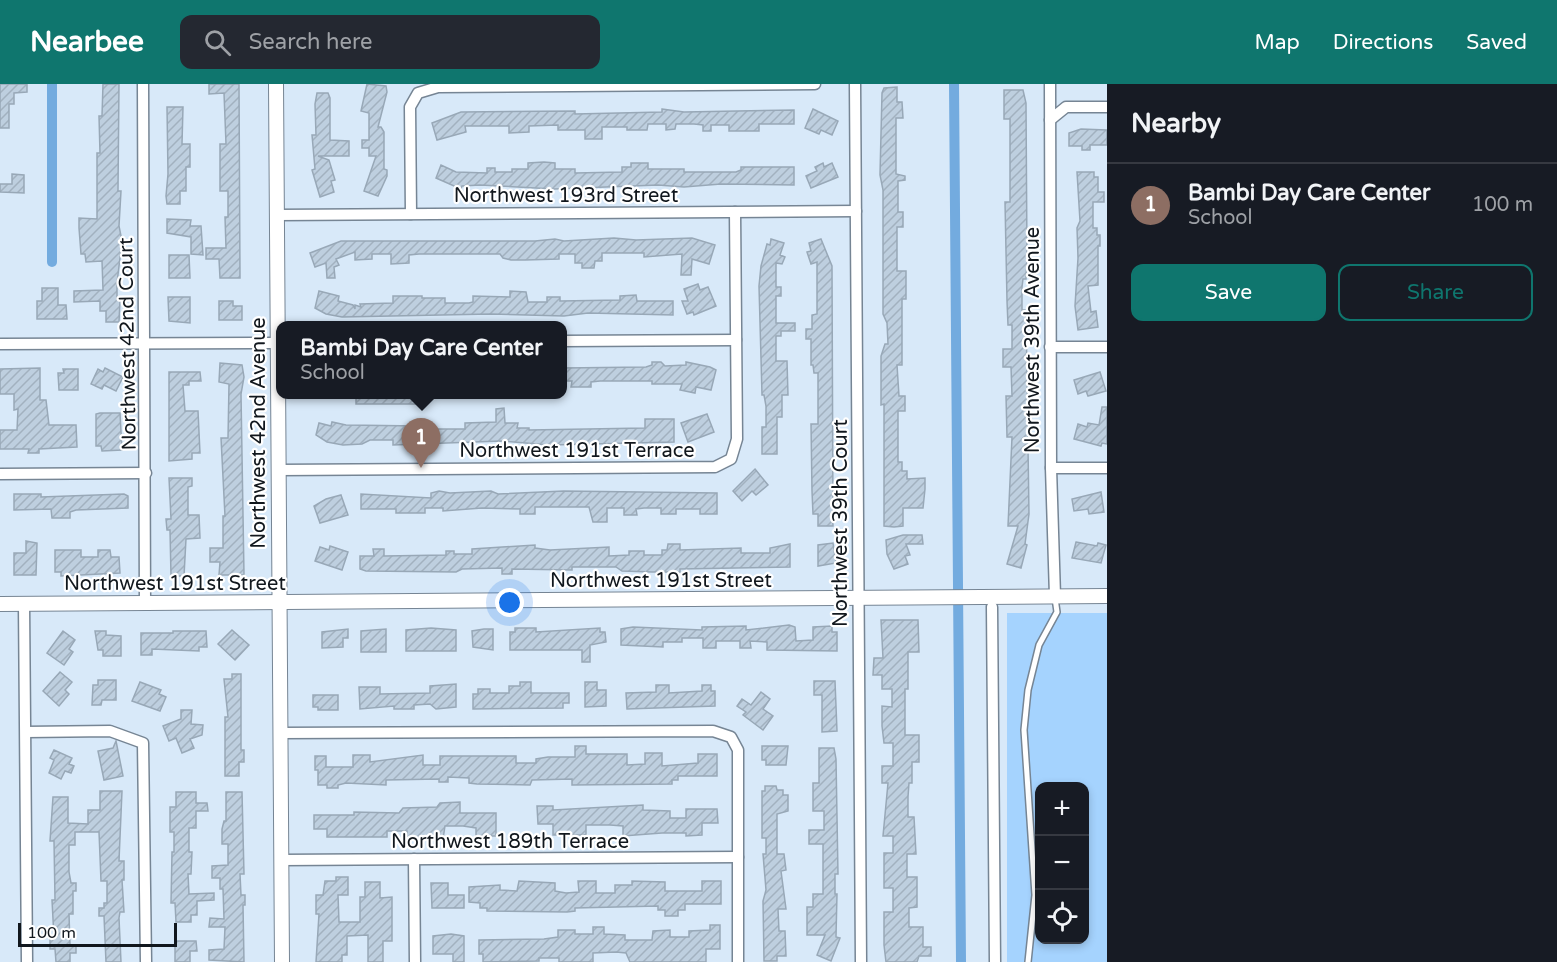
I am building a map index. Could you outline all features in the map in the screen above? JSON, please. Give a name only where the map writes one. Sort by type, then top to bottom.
[{"type":"street","name":"Northwest 42nd Court","points":[[143,84],[145,603]]},
{"type":"street","name":"Northwest 42nd Avenue","points":[[276,84],[279,321]]},
{"type":"street","points":[[411,214],[410,107],[418,93],[438,87],[815,84]]},
{"type":"street","name":"Northwest 39th Court","points":[[855,84],[861,962]]},
{"type":"street","name":"Northwest 39th Avenue","points":[[1050,84],[1051,468],[1055,596]]},
{"type":"street","points":[[1050,120],[1066,107],[1107,107]]},
{"type":"street","name":"Northwest 193rd Street","points":[[277,215],[856,211]]},
{"type":"street","points":[[567,341],[736,340],[735,212]]},
{"type":"street","name":"Northwest 191st Terrace","points":[[278,470],[715,467],[731,459],[737,439],[736,340]]},
{"type":"street","points":[[0,344],[276,343]]},
{"type":"street","points":[[1050,347],[1107,347]]},
{"type":"street","name":"Northwest 42nd Avenue","points":[[279,399],[282,962]]},
{"type":"street","points":[[1051,468],[1107,468]]},
{"type":"street","points":[[0,474],[146,473]]},
{"type":"street","name":"Northwest 191st Street","points":[[0,604],[1107,596]]},
{"type":"street","points":[[24,604],[27,962]]},
{"type":"street","points":[[992,607],[995,962]]},
{"type":"street","points":[[26,732],[110,731],[143,743],[146,962]]},
{"type":"street","points":[[280,733],[713,731],[731,737],[738,750],[738,962]]},
{"type":"street","name":"Northwest 189th Terrace","points":[[281,860],[738,857]]},
{"type":"street","points":[[414,859],[415,962]]},
{"type":"lane","points":[[1028,962],[1035,895],[1024,730],[1028,690],[1039,645],[1057,612],[1055,596]]},
{"type":"shaded area","points":[[1007,613],[1107,613],[1107,962],[1007,962]]},
{"type":"building","points":[[0,84],[27,84],[27,92],[14,93],[14,104],[9,104],[9,128],[0,128]]},
{"type":"building","points":[[103,84],[119,84],[118,191],[121,191],[119,226],[122,241],[117,283],[117,299],[120,300],[119,322],[106,322],[106,311],[100,311],[100,301],[74,302],[74,291],[103,290],[102,261],[86,262],[85,254],[81,254],[79,218],[97,219],[97,153],[100,153],[99,116],[102,116]]},
{"type":"building","points":[[209,84],[239,84],[240,278],[220,278],[219,259],[206,259],[206,248],[226,248],[225,217],[228,217],[228,191],[220,191],[220,144],[226,144],[224,93],[209,94]]},
{"type":"building","points":[[367,84],[386,86],[387,92],[378,127],[381,127],[384,132],[384,169],[387,170],[387,176],[378,196],[364,191],[376,156],[369,156],[369,148],[362,148],[362,140],[369,140],[369,113],[361,111]]},
{"type":"building","points":[[897,87],[897,102],[902,102],[903,118],[896,118],[896,174],[905,176],[905,180],[898,181],[898,212],[903,212],[903,227],[897,227],[897,271],[906,271],[906,299],[902,299],[902,365],[897,365],[899,396],[905,396],[905,411],[898,411],[898,462],[902,462],[902,471],[907,471],[907,479],[925,478],[925,489],[923,508],[903,508],[903,526],[894,527],[884,526],[884,404],[881,405],[881,356],[885,344],[888,344],[887,323],[883,314],[883,190],[880,175],[882,93],[884,88]]},
{"type":"building","points":[[1004,90],[1023,90],[1026,103],[1027,258],[1026,279],[1023,279],[1022,287],[1022,310],[1026,310],[1029,514],[1025,544],[1027,545],[1021,568],[1007,564],[1018,526],[1008,526],[1012,437],[1007,437],[1006,396],[1012,396],[1011,367],[1003,367],[1003,349],[1012,349],[1012,325],[1008,325],[1005,202],[1010,202],[1010,119],[1004,119]]},
{"type":"building","points":[[317,93],[328,93],[330,98],[330,140],[349,141],[349,156],[318,156],[329,160],[335,180],[331,181],[334,192],[320,197],[312,170],[315,169],[312,135],[316,135]]},
{"type":"building","points":[[167,107],[183,107],[182,144],[190,144],[190,167],[186,167],[186,191],[180,191],[180,204],[167,204]]},
{"type":"building","points":[[662,109],[684,112],[794,110],[794,124],[759,124],[759,131],[729,131],[729,125],[711,125],[711,131],[703,131],[703,125],[694,124],[676,124],[675,129],[666,130],[666,124],[648,124],[647,130],[602,127],[602,139],[585,139],[585,130],[558,130],[558,125],[529,126],[529,132],[509,133],[509,126],[465,126],[466,132],[437,140],[432,123],[461,112],[575,111],[575,114],[662,112]]},
{"type":"building","points":[[813,109],[838,121],[832,135],[821,130],[819,134],[805,128]]},
{"type":"building","points":[[1081,129],[1107,130],[1107,145],[1090,145],[1090,150],[1082,150],[1082,146],[1069,146],[1069,133]]},
{"type":"building","points":[[528,163],[555,163],[555,169],[575,169],[575,173],[622,172],[622,167],[631,167],[631,163],[648,163],[648,169],[684,169],[684,172],[736,172],[741,170],[741,167],[794,167],[794,185],[721,184],[684,187],[658,185],[554,189],[480,185],[462,186],[461,189],[436,178],[441,165],[456,172],[487,173],[487,168],[495,168],[495,172],[512,172],[512,169],[528,169]]},
{"type":"building","points":[[823,163],[824,167],[832,163],[838,177],[811,188],[806,176],[817,171],[815,167]]},
{"type":"building","points":[[1077,172],[1094,172],[1094,177],[1098,177],[1098,192],[1104,192],[1104,202],[1093,202],[1093,228],[1097,228],[1097,235],[1100,235],[1098,285],[1088,286],[1091,312],[1096,311],[1098,327],[1078,330],[1075,306],[1077,228],[1080,221]]},
{"type":"building","points":[[12,174],[24,175],[24,193],[0,192],[0,184],[12,184]]},
{"type":"building","points":[[167,219],[191,220],[190,226],[201,226],[203,255],[191,254],[191,237],[167,233]]},
{"type":"building","points":[[614,238],[636,240],[692,238],[715,245],[709,264],[692,259],[691,275],[681,275],[682,254],[644,257],[644,253],[602,253],[602,261],[595,261],[594,268],[582,268],[582,263],[575,263],[575,254],[559,254],[559,259],[511,260],[503,258],[500,254],[419,254],[409,255],[409,263],[391,264],[391,254],[372,254],[372,259],[355,260],[355,252],[336,259],[339,265],[334,267],[335,278],[327,278],[326,263],[315,267],[310,253],[341,241],[535,241],[555,239],[564,241]]},
{"type":"building","points":[[771,239],[784,243],[780,255],[785,257],[782,264],[776,263],[776,287],[781,287],[781,296],[776,296],[776,323],[795,323],[795,331],[781,331],[781,336],[776,336],[776,361],[787,361],[788,395],[782,395],[782,417],[777,417],[777,454],[762,454],[762,427],[766,427],[766,406],[764,395],[762,395],[759,286],[761,266],[767,244],[770,245]]},
{"type":"building","points":[[821,239],[832,266],[833,526],[818,526],[818,514],[813,514],[812,491],[811,424],[818,424],[818,373],[814,373],[813,365],[811,365],[811,339],[806,339],[806,329],[812,329],[812,315],[817,314],[817,262],[811,264],[807,252],[811,251],[809,243]]},
{"type":"building","points":[[169,255],[189,255],[190,278],[169,278]]},
{"type":"building","points":[[698,284],[700,290],[708,287],[716,306],[694,315],[693,312],[687,314],[682,301],[688,301],[684,289]]},
{"type":"building","points":[[42,288],[58,288],[58,305],[66,305],[67,319],[37,319],[37,301],[42,301]]},
{"type":"building","points":[[319,291],[339,296],[338,301],[353,305],[355,309],[355,305],[361,307],[360,304],[393,303],[393,296],[445,298],[445,303],[469,303],[473,302],[473,296],[510,297],[510,291],[526,292],[528,302],[547,302],[547,297],[560,297],[560,301],[620,300],[620,296],[636,295],[637,301],[673,301],[673,315],[588,313],[564,316],[491,314],[342,317],[326,314],[315,308]]},
{"type":"building","points":[[168,297],[190,297],[190,323],[169,321]]},
{"type":"building","points":[[219,301],[233,301],[233,306],[242,306],[242,320],[219,320]]},
{"type":"building","points":[[652,362],[661,362],[665,366],[686,365],[686,362],[716,370],[711,390],[696,387],[695,393],[680,390],[682,384],[652,384],[652,381],[600,381],[591,382],[591,387],[571,387],[572,381],[567,381],[567,368],[652,365]]},
{"type":"building","points":[[220,363],[242,365],[244,377],[241,394],[244,575],[219,575],[220,562],[210,562],[210,548],[223,548],[223,516],[225,516],[221,438],[228,438],[229,384],[219,382]]},
{"type":"building","points":[[40,368],[40,400],[46,400],[49,425],[76,425],[77,447],[39,449],[39,453],[28,453],[29,449],[0,449],[0,430],[17,430],[18,409],[14,410],[14,394],[0,394],[0,369]]},
{"type":"building","points":[[105,368],[123,377],[116,391],[104,385],[102,389],[91,384],[98,369],[103,372]]},
{"type":"building","points":[[63,369],[78,369],[78,390],[59,390],[58,373],[64,373]]},
{"type":"building","points":[[169,372],[200,372],[201,381],[189,381],[189,385],[183,385],[185,411],[198,411],[200,453],[192,453],[192,459],[169,461]]},
{"type":"building","points":[[1100,372],[1106,391],[1088,396],[1086,391],[1078,394],[1074,380]]},
{"type":"building","points":[[356,399],[422,399],[422,404],[356,404]]},
{"type":"building","points":[[1102,407],[1107,407],[1107,444],[1102,443],[1101,446],[1074,439],[1078,424],[1087,427],[1088,423],[1099,425]]},
{"type":"building","points":[[504,408],[505,423],[518,423],[517,428],[529,428],[529,430],[645,428],[645,419],[674,419],[674,442],[549,445],[501,441],[393,445],[393,440],[370,440],[362,444],[343,445],[327,442],[316,435],[319,423],[331,426],[332,422],[346,425],[419,426],[419,429],[465,429],[465,423],[496,422],[496,409]]},
{"type":"building","points":[[120,413],[122,450],[102,451],[101,446],[96,446],[96,414]]},
{"type":"building","points":[[707,414],[714,432],[688,442],[681,423]]},
{"type":"building","points":[[755,469],[768,485],[756,495],[752,491],[742,501],[733,491]]},
{"type":"building","points":[[169,478],[192,478],[192,486],[188,487],[188,515],[199,515],[200,538],[186,539],[184,576],[171,576],[170,530],[167,530],[166,519],[171,519]]},
{"type":"building","points":[[439,491],[450,493],[491,491],[498,494],[564,491],[717,493],[717,514],[700,514],[700,509],[676,509],[676,514],[661,514],[661,508],[644,508],[636,509],[637,515],[624,515],[624,508],[607,508],[607,522],[593,522],[589,507],[535,507],[535,514],[520,514],[520,509],[482,508],[443,511],[443,508],[425,508],[425,513],[396,513],[396,509],[361,509],[361,494],[431,498],[431,493]]},
{"type":"building","points":[[1101,492],[1104,512],[1089,514],[1088,509],[1074,511],[1072,499]]},
{"type":"building","points":[[14,494],[41,494],[41,497],[124,494],[128,496],[128,508],[76,510],[70,512],[70,518],[52,518],[51,509],[14,510]]},
{"type":"building","points":[[341,495],[348,515],[320,523],[314,506],[326,499]]},
{"type":"building","points":[[903,535],[922,535],[923,544],[906,544],[910,555],[905,556],[908,564],[894,569],[887,554],[886,540]]},
{"type":"building","points":[[26,541],[37,543],[36,575],[14,575],[14,553],[26,553]]},
{"type":"building","points":[[1076,542],[1097,546],[1098,543],[1106,545],[1101,563],[1072,558]]},
{"type":"building","points":[[833,543],[836,563],[818,566],[818,545]]},
{"type":"building","points":[[668,544],[680,544],[680,550],[741,548],[741,553],[770,553],[770,548],[790,544],[790,567],[680,569],[680,572],[652,572],[622,571],[616,567],[572,567],[572,570],[512,569],[512,574],[502,574],[502,568],[462,569],[456,572],[366,571],[360,569],[360,556],[374,556],[373,549],[384,549],[384,556],[446,555],[446,551],[454,551],[454,554],[472,554],[472,549],[535,545],[535,548],[550,550],[609,547],[609,556],[629,555],[629,551],[644,551],[644,555],[662,555],[662,550],[667,550]]},
{"type":"building","points":[[330,546],[348,552],[342,570],[315,561],[320,547],[329,550]]},
{"type":"building","points":[[55,550],[81,550],[81,557],[98,557],[98,550],[110,550],[111,557],[119,557],[120,573],[61,576],[61,572],[55,572]]},
{"type":"building","points":[[881,620],[918,620],[919,652],[908,652],[908,689],[905,689],[905,735],[919,735],[919,762],[912,762],[912,783],[909,783],[908,797],[908,817],[914,817],[916,854],[907,854],[907,877],[917,877],[917,907],[909,908],[909,927],[923,927],[923,947],[931,947],[931,956],[919,956],[917,962],[886,962],[884,945],[884,912],[893,912],[893,888],[884,888],[884,853],[893,853],[893,836],[883,836],[888,783],[882,783],[882,766],[893,766],[893,743],[884,743],[882,726],[882,706],[892,707],[892,689],[882,689],[882,675],[873,675],[874,658],[883,658]]},
{"type":"building","points":[[789,625],[795,627],[796,641],[813,640],[813,627],[832,626],[832,632],[837,632],[837,651],[767,650],[767,642],[750,641],[751,648],[740,648],[740,641],[716,641],[716,648],[703,648],[703,638],[682,638],[682,642],[663,642],[663,647],[621,645],[621,629],[633,627],[702,630],[702,627],[746,626],[746,630]]},
{"type":"building","points":[[431,628],[456,630],[456,651],[406,651],[406,630]]},
{"type":"building","points":[[515,628],[536,628],[536,632],[600,628],[600,632],[605,632],[606,642],[590,645],[590,662],[582,662],[582,650],[510,650],[510,632],[515,632]]},
{"type":"building","points":[[348,629],[348,638],[343,638],[343,647],[322,648],[322,632]]},
{"type":"building","points":[[386,629],[386,652],[361,652],[361,631]]},
{"type":"building","points":[[493,629],[493,650],[473,647],[472,631]]},
{"type":"building","points":[[232,630],[249,645],[235,660],[218,644]]},
{"type":"building","points":[[63,631],[75,640],[69,649],[73,652],[64,665],[47,653]]},
{"type":"building","points":[[95,631],[106,631],[106,635],[121,636],[121,656],[103,656],[103,650],[98,650]]},
{"type":"building","points":[[173,631],[206,631],[207,647],[199,647],[199,651],[152,649],[152,655],[141,655],[141,633],[173,633]]},
{"type":"building","points":[[60,672],[72,682],[65,690],[69,694],[59,706],[43,691]]},
{"type":"building","points":[[232,674],[241,674],[241,750],[244,750],[244,762],[239,762],[239,776],[225,776],[225,717],[228,717],[224,679],[232,679]]},
{"type":"building","points":[[98,680],[116,680],[116,700],[102,700],[101,705],[92,705],[93,685],[98,685]]},
{"type":"building","points":[[814,681],[835,681],[837,731],[822,732],[822,695],[814,695]]},
{"type":"building","points":[[140,682],[161,690],[159,694],[166,697],[160,711],[132,701]]},
{"type":"building","points":[[520,682],[531,682],[531,693],[569,693],[569,703],[563,703],[563,708],[473,709],[473,694],[478,694],[478,689],[490,689],[490,693],[509,693],[509,686],[520,686]]},
{"type":"building","points":[[585,682],[597,682],[597,690],[606,690],[606,706],[585,707]]},
{"type":"building","points":[[456,684],[456,707],[436,709],[430,704],[414,705],[414,709],[394,709],[394,706],[360,709],[359,687],[380,687],[380,694],[430,693],[430,686]]},
{"type":"building","points":[[656,685],[669,685],[669,693],[702,691],[702,685],[711,685],[711,691],[715,691],[715,706],[627,709],[626,693],[656,692]]},
{"type":"building","points":[[761,692],[770,699],[763,709],[773,716],[763,730],[743,715],[746,712],[737,706],[742,699],[751,705]]},
{"type":"building","points":[[313,695],[338,695],[338,710],[318,710],[318,707],[313,707]]},
{"type":"building","points":[[181,710],[192,710],[191,724],[203,725],[202,735],[190,739],[194,748],[182,753],[176,738],[169,741],[163,726],[181,719]]},
{"type":"building","points":[[116,741],[123,776],[104,780],[98,751],[113,748]]},
{"type":"building","points":[[575,746],[586,746],[586,754],[627,754],[627,765],[645,764],[645,753],[662,753],[662,766],[698,763],[698,754],[717,754],[717,776],[678,776],[678,780],[672,780],[672,784],[572,785],[572,779],[532,780],[530,785],[477,784],[469,783],[469,778],[448,777],[448,782],[439,782],[439,779],[386,780],[386,785],[346,783],[338,785],[338,788],[327,788],[327,785],[318,785],[318,770],[315,770],[315,756],[326,756],[326,767],[353,767],[353,755],[370,755],[370,762],[423,755],[423,765],[440,765],[440,756],[516,756],[516,763],[536,763],[536,759],[548,757],[575,757]]},
{"type":"building","points":[[762,746],[788,746],[786,765],[766,765],[766,760],[762,760]]},
{"type":"building","points":[[819,748],[834,748],[836,759],[838,874],[835,874],[835,894],[837,894],[836,937],[840,938],[831,961],[817,955],[825,935],[807,935],[807,907],[813,907],[813,894],[823,894],[823,844],[809,844],[809,830],[824,830],[824,811],[813,811],[813,783],[819,783]]},
{"type":"building","points":[[54,750],[72,758],[69,764],[74,766],[71,773],[65,771],[61,779],[49,773],[54,760],[50,758]]},
{"type":"building","points":[[765,786],[776,786],[777,790],[783,790],[783,795],[788,795],[788,811],[777,814],[777,854],[784,854],[786,870],[781,871],[786,909],[778,909],[779,931],[785,931],[786,956],[777,956],[777,961],[764,961],[763,901],[766,890],[763,854],[766,854],[766,838],[762,838],[762,791],[765,791]]},
{"type":"building","points":[[100,791],[122,791],[119,861],[124,861],[124,880],[122,880],[124,912],[120,912],[119,918],[121,962],[106,962],[104,916],[99,916],[99,908],[104,908],[104,903],[107,903],[107,881],[101,881],[99,832],[75,832],[75,845],[69,845],[69,872],[71,883],[76,883],[76,891],[73,891],[73,914],[69,914],[70,945],[76,945],[76,953],[70,953],[70,962],[56,962],[55,949],[50,949],[50,938],[54,938],[52,900],[55,900],[54,841],[50,841],[53,797],[68,797],[68,823],[88,824],[88,810],[100,810]]},
{"type":"building","points":[[176,792],[196,792],[196,803],[207,803],[208,811],[196,811],[196,828],[189,828],[189,852],[192,852],[191,874],[188,874],[189,894],[214,893],[214,900],[197,901],[197,915],[191,915],[191,922],[176,922],[175,903],[171,903],[174,832],[170,832],[170,807],[176,807]]},
{"type":"building","points":[[226,792],[242,792],[244,874],[240,874],[241,895],[245,895],[245,905],[243,905],[244,962],[209,960],[209,950],[224,949],[225,927],[209,927],[210,918],[224,919],[223,889],[220,889],[220,878],[212,878],[212,866],[228,865],[228,844],[222,844],[222,829],[226,821]]},
{"type":"building","points":[[460,802],[460,813],[496,813],[496,836],[476,836],[476,828],[463,826],[445,826],[443,839],[407,838],[407,831],[387,831],[387,837],[327,837],[327,829],[314,829],[314,815],[354,815],[354,812],[399,813],[403,808],[437,807],[440,803]]},
{"type":"building","points":[[643,805],[643,810],[670,811],[670,818],[686,818],[686,809],[717,809],[718,823],[702,823],[702,835],[686,836],[686,833],[662,833],[623,836],[623,826],[610,825],[586,825],[586,835],[553,835],[553,824],[538,824],[537,806],[553,806],[553,810]]},
{"type":"building","points":[[336,877],[348,877],[348,895],[338,895],[339,922],[360,922],[360,897],[365,897],[365,882],[380,882],[380,898],[392,897],[392,941],[383,941],[383,962],[368,962],[368,935],[347,936],[347,955],[342,955],[342,962],[316,962],[319,914],[316,914],[316,895],[323,895],[325,881],[336,881]]},
{"type":"building","points":[[519,881],[555,883],[555,891],[566,893],[579,892],[578,881],[596,881],[596,893],[615,893],[615,885],[632,885],[632,881],[665,882],[665,891],[702,891],[702,881],[721,881],[721,904],[685,904],[685,910],[678,910],[678,916],[665,916],[665,910],[658,910],[658,906],[575,908],[575,911],[567,912],[487,911],[487,908],[480,908],[480,903],[469,902],[469,887],[500,885],[500,890],[517,891]]},
{"type":"building","points":[[431,883],[448,883],[448,895],[464,895],[464,908],[432,908]]},
{"type":"building","points":[[710,925],[720,925],[720,949],[706,949],[706,962],[630,962],[626,953],[616,952],[593,953],[593,962],[559,962],[559,958],[539,958],[539,961],[483,962],[483,954],[479,954],[479,940],[544,939],[558,937],[558,930],[575,930],[575,934],[593,934],[593,927],[604,927],[604,934],[625,935],[625,940],[652,940],[653,931],[670,930],[670,937],[689,937],[689,931],[710,930]]},
{"type":"building","points":[[451,934],[464,936],[464,962],[453,962],[453,954],[433,954],[433,936]]},
{"type":"building","points":[[175,941],[196,941],[197,951],[190,951],[190,962],[175,962]]},
{"type":"waterway","points":[[52,84],[52,262]]},
{"type":"waterway","points":[[954,84],[961,962]]},
{"type":"place","name":"Bambi Day Care Center","points":[[421,468]]}]
